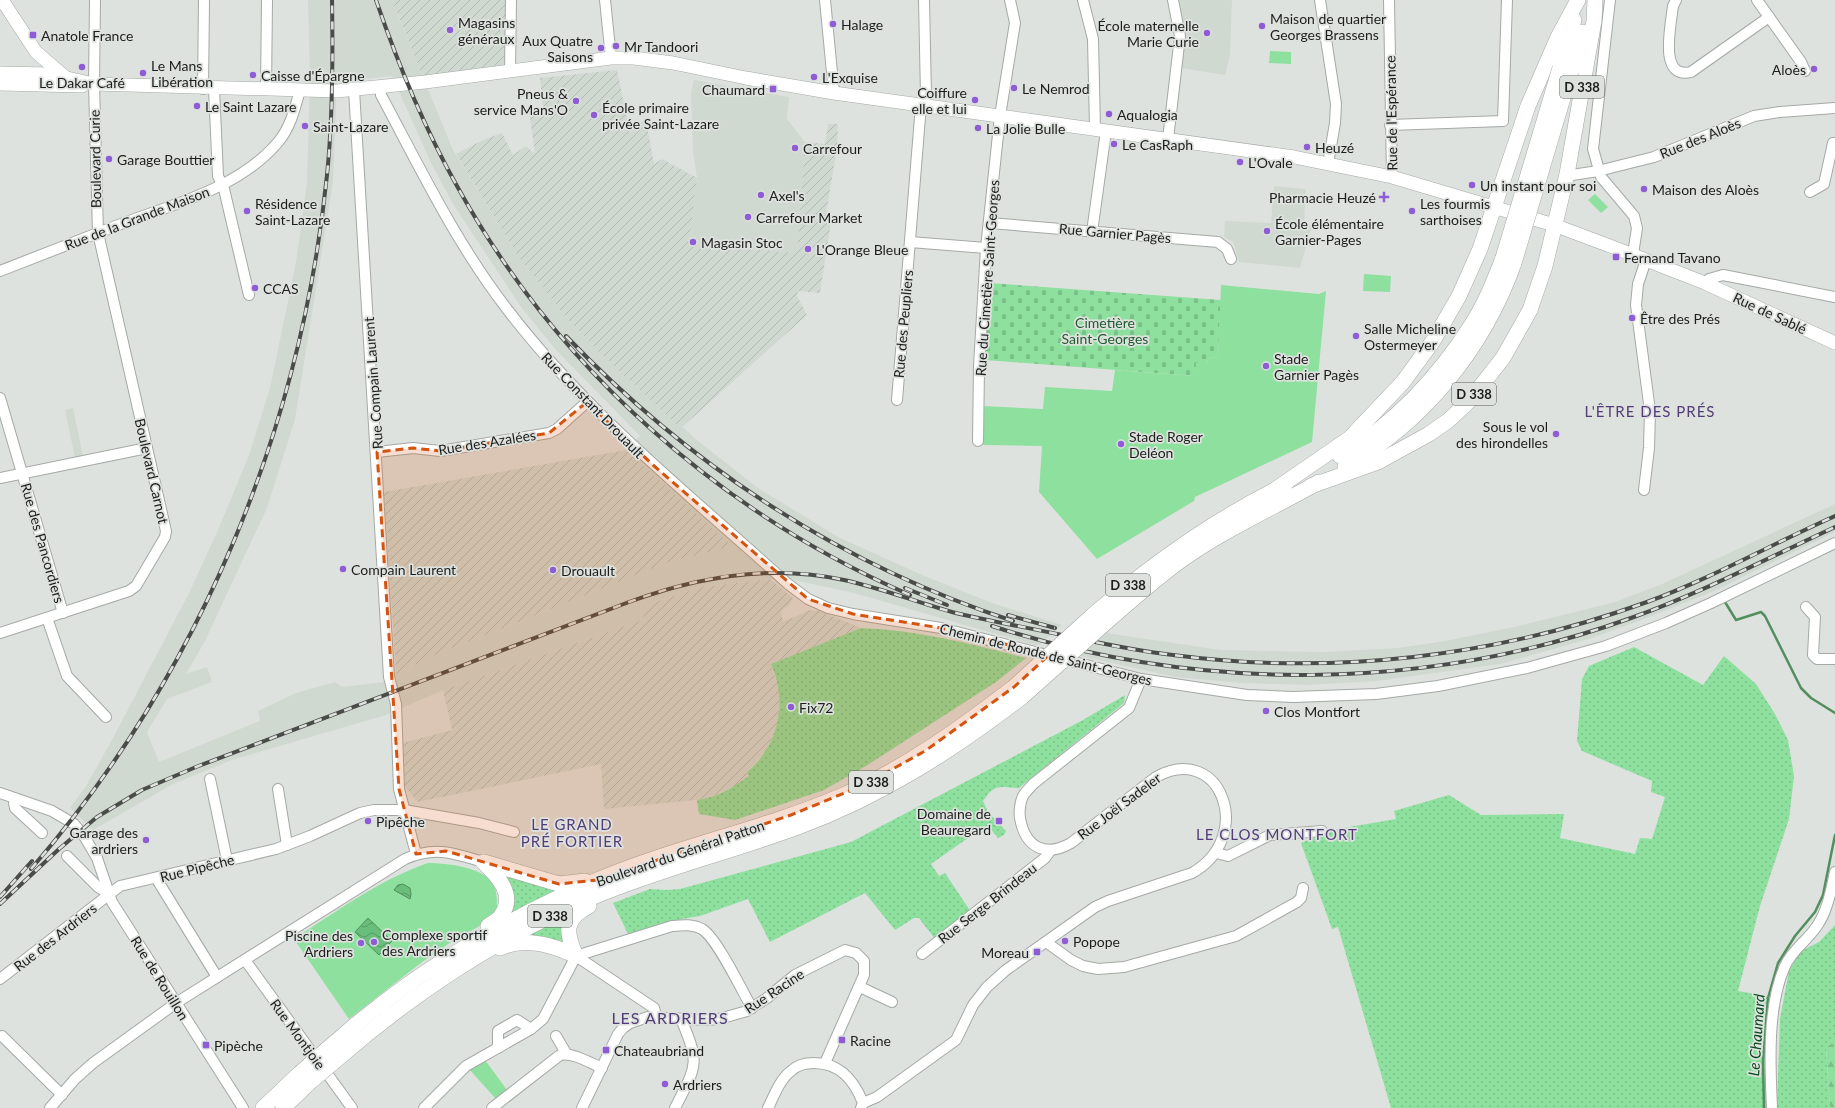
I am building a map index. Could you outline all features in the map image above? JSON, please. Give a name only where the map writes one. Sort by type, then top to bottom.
[{"type":"highway","name":"D 338","points":[[1566,70],[1579,0]]},
{"type":"highway","points":[[1493,207],[1528,106],[1558,37],[1579,0]]},
{"type":"highway","name":"D 338","points":[[1098,620],[1144,589],[1181,560],[1240,524],[1360,459],[1413,418],[1449,379],[1484,330],[1497,304],[1508,261],[1566,70],[1594,0]]},
{"type":"highway","name":"D 338","points":[[1567,174],[1594,21],[1594,0]]},
{"type":"highway","points":[[1554,225],[1567,174]]},
{"type":"highway","name":"D 338","points":[[1276,489],[1350,438],[1403,382],[1433,341],[1459,296],[1480,249],[1493,207]]},
{"type":"highway","name":"D 338","points":[[1311,486],[1378,462],[1411,445],[1449,420],[1469,401],[1503,358],[1530,310],[1545,266],[1554,225]]},
{"type":"highway","name":"D 338","points":[[1018,692],[1098,620],[1136,578],[1174,550],[1213,525],[1276,489],[1310,473],[1354,448],[1403,409],[1455,350],[1472,324],[1508,261]]},
{"type":"highway","name":"Boulevard du Général Patton","points":[[460,959],[534,923],[642,877],[799,827],[844,808],[932,761],[977,732],[1018,692]]},
{"type":"highway","name":"Boulevard du Général Patton","points":[[264,1107],[305,1078],[331,1055],[379,1006],[460,959],[540,906],[598,880],[670,854],[791,815],[864,785],[925,751],[968,722],[1018,692]]},
{"type":"highway","name":"D 338","points":[[483,862],[559,884],[598,880]]},
{"type":"highway","name":"D 338","points":[[460,959],[505,910],[505,887],[500,878],[483,862]]},
{"type":"highway","points":[[576,956],[568,938],[568,928],[574,916],[590,906],[630,890],[642,877]]},
{"type":"highway","points":[[460,959],[506,945],[535,942],[555,946],[576,956]]},
{"type":"highway","name":"Boulevard du Général Patton","points":[[283,1108],[305,1078]]},
{"type":"main road","points":[[2,0],[35,69],[77,87],[94,84]]},
{"type":"main road","name":"Rue de Sablé","points":[[94,84],[209,89],[354,90],[510,72],[611,58],[634,58],[673,63],[746,78],[834,93],[1294,157],[1392,177],[1554,225],[1633,254],[1705,283],[1835,343]]},
{"type":"main road","points":[[0,72],[35,69],[94,84]]},
{"type":"main road","points":[[0,84],[35,69],[65,77]]},
{"type":"street","name":"Boulevard Curie","points":[[95,0],[94,84],[98,233]]},
{"type":"street","points":[[204,0],[209,89],[218,176],[249,295]]},
{"type":"street","points":[[266,90],[267,0]]},
{"type":"street","points":[[510,72],[511,0]]},
{"type":"street","points":[[605,0],[611,58]]},
{"type":"street","points":[[825,0],[834,93]]},
{"type":"street","name":"Rue des Peupliers","points":[[897,400],[921,105],[926,96],[924,0]]},
{"type":"street","name":"Rue du Cimetière Saint-Georges","points":[[978,441],[979,366],[986,248],[990,223],[1000,116],[1015,23],[1010,0]]},
{"type":"street","points":[[1083,0],[1093,39],[1100,130],[1092,232]]},
{"type":"street","points":[[1168,139],[1180,36],[1173,0]]},
{"type":"street","points":[[1320,0],[1336,104],[1335,123],[1328,164]]},
{"type":"street","name":"Rue de l'Espérance","points":[[1389,0],[1392,177]]},
{"type":"street","points":[[1390,125],[1503,121],[1507,0]]},
{"type":"street","points":[[1610,0],[1594,126],[1593,149],[1598,171],[1601,177],[1634,216],[1637,228],[1633,254]]},
{"type":"street","points":[[1676,0],[1673,6],[1668,55],[1672,66],[1677,72],[1684,74],[1692,72],[1769,17]]},
{"type":"street","points":[[1757,0],[1801,62],[1805,71]]},
{"type":"street","name":"Rue Constant Drouault","points":[[380,87],[381,95],[432,192],[477,268],[534,343],[587,402],[653,465],[788,584],[808,599]]},
{"type":"street","name":"Rue de la Grande Maison","points":[[0,271],[192,199],[248,168],[271,149],[279,140],[292,118],[300,90]]},
{"type":"street","name":"Rue Compain Laurent","points":[[354,90],[377,452],[389,677],[396,704],[399,788],[404,810]]},
{"type":"street","name":"Rue des Aloès","points":[[1567,174],[1572,175],[1598,171],[1654,157],[1754,116],[1780,112],[1835,108]]},
{"type":"street","points":[[1810,192],[1824,184],[1833,143],[1835,143]]},
{"type":"street","name":"Rue Garnier Pagès","points":[[990,223],[1218,242],[1227,249],[1231,259]]},
{"type":"street","name":"Boulevard Carnot","points":[[0,633],[129,591],[136,586],[165,537],[166,531],[98,233]]},
{"type":"street","points":[[910,242],[986,248]]},
{"type":"street","points":[[1644,490],[1649,448],[1650,411],[1636,305],[1638,284],[1646,260]]},
{"type":"street","points":[[1705,283],[1709,279],[1723,275],[1835,297]]},
{"type":"street","name":"Rue des Pancordiers","points":[[0,398],[63,613]]},
{"type":"street","name":"Rue des Azalées","points":[[377,452],[413,448],[440,451],[549,433],[557,429],[587,402]]},
{"type":"street","points":[[0,478],[147,448]]},
{"type":"street","name":"Chemin de Ronde de Saint-Georges","points":[[808,599],[828,608],[853,614],[941,628],[1140,679],[1247,695],[1293,697],[1376,694],[1476,678],[1542,664],[1606,646],[1711,603],[1835,542]]},
{"type":"street","points":[[1806,607],[1815,617],[1813,655],[1817,659],[1835,659]]},
{"type":"street","points":[[47,618],[67,676],[106,717]]},
{"type":"street","points":[[1050,851],[1037,847],[1029,842],[1024,833],[1020,812],[1022,797],[1033,784],[1129,708],[1140,679]]},
{"type":"street","name":"Rue Joël Sadeler","points":[[862,1106],[877,1097],[956,1040],[979,995],[1006,970],[1095,907],[1108,901],[1192,873],[1204,866],[1216,853],[1223,837],[1227,820],[1224,800],[1217,788],[1205,776],[1180,768],[1168,771],[1156,777],[1071,843],[1060,849],[1050,851]]},
{"type":"street","points":[[210,779],[228,860]]},
{"type":"street","points":[[278,790],[287,845]]},
{"type":"street","points":[[0,793],[44,807],[56,813],[79,830],[89,843],[97,858],[109,894]]},
{"type":"street","points":[[16,798],[14,803],[15,808],[42,833]]},
{"type":"street","name":"Rue Pipêche","points":[[109,894],[120,886],[287,845],[360,813],[374,810],[404,810],[479,823],[514,832]]},
{"type":"street","points":[[404,810],[416,854]]},
{"type":"street","points":[[1216,853],[1228,856],[1270,835],[1322,831]]},
{"type":"street","points":[[50,1108],[93,1063],[176,1004],[406,859],[416,854],[446,851],[483,862]]},
{"type":"street","name":"Rue Serge Brindeau","points":[[922,954],[1045,858],[1050,851]]},
{"type":"street","name":"Rue de Rouillon","points":[[67,856],[98,886],[109,894],[112,902],[243,1108]]},
{"type":"street","points":[[1772,1108],[1770,1059],[1776,995],[1784,968],[1791,954],[1814,930],[1826,910],[1835,872]]},
{"type":"street","points":[[156,878],[217,978]]},
{"type":"street","points":[[1046,942],[1071,960],[1083,966],[1098,969],[1124,967],[1242,934],[1297,902],[1301,898],[1303,888]]},
{"type":"street","name":"Rue des Ardriers","points":[[0,979],[109,894]]},
{"type":"street","points":[[424,1108],[466,1066],[532,1028],[543,1019],[576,956],[672,926],[689,924],[703,930],[712,940],[752,1008]]},
{"type":"street","name":"Rue Racine","points":[[582,1108],[623,1028],[639,1019],[648,1017],[719,1019],[734,1015],[752,1008],[795,975],[845,950],[856,953],[864,960],[866,967],[860,987],[825,1063]]},
{"type":"street","points":[[576,956],[654,1008],[657,1018]]},
{"type":"street","name":"Rue Montjoie","points":[[245,960],[352,1108]]},
{"type":"street","points":[[860,987],[892,1002]]},
{"type":"street","points":[[675,1108],[689,1082],[695,1064],[694,1054],[682,1019]]},
{"type":"street","points":[[498,1048],[498,1031],[517,1020],[532,1028]]},
{"type":"street","points":[[2,1036],[62,1095]]},
{"type":"street","points":[[556,1036],[566,1054]]},
{"type":"street","points":[[492,1108],[560,1055],[566,1054],[602,1068]]},
{"type":"street","points":[[768,1108],[782,1081],[791,1070],[806,1063],[825,1063],[833,1065],[843,1071],[850,1080],[862,1106]]},
{"type":"highlighted area","points":[[587,402],[653,465],[808,599],[853,614],[941,628],[1049,655],[1014,687],[925,751],[864,785],[791,815],[598,880],[559,884],[446,851],[416,854],[399,789],[377,452],[413,448],[440,451],[549,433]]},
{"type":"shaded area","points":[[308,0],[392,0],[453,150],[518,256],[569,321],[600,353],[698,441],[758,488],[838,537],[922,575],[992,603],[1062,625],[1038,646],[854,593],[789,579],[770,579],[701,587],[649,604],[642,620],[443,690],[386,715],[232,760],[173,784],[93,830],[70,808],[86,786],[113,738],[189,593],[218,530],[249,455],[270,388],[296,262],[307,183],[310,78]],"holes":[[[392,76],[431,163],[453,204],[521,307],[556,350],[640,436],[626,450],[731,546],[666,563],[435,655],[396,674],[384,682],[342,687],[335,682],[296,693],[258,711],[260,721],[159,762],[147,732],[167,699],[212,682],[207,667],[186,674],[204,643],[267,508],[295,419],[333,182],[337,82]]]},
{"type":"shaded area","points":[[392,0],[511,0],[510,72],[425,82]]},
{"type":"shaded area","name":"École maternelle Marie Curie","points":[[1179,0],[1232,0],[1230,55],[1225,75],[1181,68],[1184,42]]},
{"type":"shaded area","points":[[617,70],[628,123],[646,121],[654,164],[662,159],[697,178],[689,244],[797,253],[805,142],[825,144],[828,124],[838,124],[837,148],[826,214],[832,215],[820,293],[798,291],[797,296],[807,315],[681,428],[600,353],[569,321],[518,256],[456,154],[483,140],[502,133],[513,155],[526,146],[535,154],[529,110],[543,108],[540,78]]},
{"type":"shaded area","points":[[694,80],[789,97],[787,119],[805,142],[797,253],[689,244],[697,178],[693,152],[691,93]]},
{"type":"shaded area","name":"École élémentaire Garnier-Pages","points":[[1274,186],[1306,189],[1304,224],[1312,226],[1300,268],[1239,262],[1233,242],[1224,237],[1225,221],[1271,223]]},
{"type":"shaded area","points":[[73,408],[83,456],[75,458],[65,410]]},
{"type":"shaded area","points":[[626,450],[732,546],[666,563],[435,655],[396,674],[384,492]]},
{"type":"shaded area","points":[[1835,504],[1835,532],[1714,591],[1592,638],[1500,664],[1377,681],[1308,685],[1242,683],[1175,677],[1080,656],[1106,633],[1221,650],[1325,652],[1398,648],[1445,641],[1514,627],[1615,602],[1662,584]]},
{"type":"shaded area","points":[[770,579],[793,598],[789,605],[781,612],[783,622],[810,610],[820,611],[861,628],[771,664],[780,694],[779,716],[776,729],[766,751],[747,772],[750,776],[735,786],[706,799],[604,809],[601,764],[418,802],[405,787],[403,743],[452,730],[443,690],[642,620],[649,604],[701,587]]},
{"type":"green space","points":[[1270,51],[1291,52],[1291,64],[1269,63]]},
{"type":"green space","points":[[1595,194],[1608,207],[1601,213],[1588,200]]},
{"type":"green space","points":[[1364,274],[1391,276],[1390,292],[1363,291]]},
{"type":"green space","name":"Cimetière Saint-Georges","points":[[990,283],[1221,300],[1218,356],[1208,359],[1207,363],[1195,376],[985,360]]},
{"type":"green space","points":[[1221,285],[1319,294],[1326,291],[1312,442],[1195,497],[1194,501],[1097,559],[1039,492],[1042,446],[983,445],[983,406],[1043,409],[1045,387],[1112,391],[1115,370],[1195,376],[1196,363],[1207,363],[1208,359],[1218,356]]},
{"type":"green space","points":[[861,628],[882,629],[924,635],[965,643],[1026,658],[996,682],[866,766],[824,790],[735,820],[699,814],[697,800],[711,797],[724,791],[749,776],[747,772],[767,749],[773,736],[779,708],[779,694],[771,664]]},
{"type":"green space","points":[[1634,647],[1703,685],[1724,656],[1756,684],[1775,714],[1788,740],[1794,776],[1789,819],[1760,906],[1738,991],[1767,996],[1767,1108],[1391,1108],[1338,927],[1332,929],[1301,843],[1332,830],[1396,819],[1394,811],[1449,795],[1481,815],[1564,814],[1560,838],[1635,854],[1640,838],[1652,839],[1665,797],[1651,792],[1652,781],[1582,751],[1577,741],[1582,679],[1589,666]]},
{"type":"green space","points":[[1125,695],[1124,703],[1019,788],[998,787],[987,795],[983,801],[988,812],[1006,831],[1004,835],[998,838],[989,827],[985,826],[931,864],[939,876],[945,873],[971,912],[935,939],[919,918],[914,918],[895,930],[865,893],[770,942],[748,899],[700,916],[682,919],[629,936],[613,903],[650,889],[680,889],[851,842],[1083,720]]},
{"type":"green space","name":"Complexe sportif des Ardriers","points":[[428,863],[453,865],[481,873],[493,883],[497,898],[497,908],[487,922],[454,940],[422,962],[349,1019],[294,939],[375,887]]},
{"type":"green space","points":[[497,869],[570,887],[538,899],[508,917]]},
{"type":"green space","points":[[573,910],[568,947],[517,939]]},
{"type":"green space","points":[[1835,925],[1835,1041],[1826,1049],[1830,1108],[1777,1108],[1780,1019],[1789,971],[1801,951],[1819,942]]},
{"type":"green space","points":[[1835,1041],[1835,1108],[1830,1108],[1826,1048]]},
{"type":"green space","points":[[485,1060],[507,1090],[496,1099],[469,1069]]},
{"type":"water","points":[[403,884],[410,888],[410,899],[394,890],[398,885]]},
{"type":"water","points":[[368,918],[392,941],[379,955],[355,932]]},
{"type":"waterway","name":"Le Chaumard","points":[[1725,602],[1736,620],[1761,612],[1765,616],[1801,688],[1811,698],[1835,713]]},
{"type":"waterway","name":"Le Chaumard","points":[[1764,1108],[1763,1062],[1768,998],[1778,963],[1795,936],[1815,912],[1823,895],[1835,835]]},
{"type":"railway","points":[[31,869],[91,794],[144,715],[192,631],[232,545],[266,455],[293,364],[314,270],[329,153],[332,88],[332,0]]},
{"type":"railway","points":[[376,0],[412,95],[457,186],[498,253],[544,315],[594,374],[650,428],[709,477],[773,522],[840,561],[910,595]]},
{"type":"railway","points":[[566,336],[614,383],[664,428],[717,469],[772,506],[829,540],[888,571],[949,598],[1013,621]]},
{"type":"railway","points":[[0,904],[59,849],[97,817],[142,790],[196,767],[629,602],[682,585],[709,579],[762,573],[817,575],[858,583],[952,612],[1104,644],[1145,651],[1233,661],[1293,663],[1353,662],[1413,657],[1473,648],[1532,636],[1590,621],[1671,593],[1835,516]]},
{"type":"railway","points":[[992,626],[1070,648],[1150,663],[1231,672],[1312,675],[1393,671],[1474,660],[1553,642],[1631,618],[1683,598],[1835,527]]},
{"type":"railway","points":[[905,588],[947,605]]},
{"type":"railway","points":[[1008,615],[1055,628]]},
{"type":"railway","points":[[0,897],[32,861]]},
{"type":"place","name":"Halage","points":[[833,24]]},
{"type":"place","name":"Maison de quartier Georges Brassens","points":[[1262,26]]},
{"type":"place","name":"Magasins généraux","points":[[450,30]]},
{"type":"place","name":"École maternelle Marie Curie","points":[[1207,33]]},
{"type":"place","name":"Anatole France","points":[[33,35]]},
{"type":"place","name":"Mr Tandoori","points":[[616,46]]},
{"type":"place","name":"Aux Quatre Saisons","points":[[601,48]]},
{"type":"place","name":"Le Dakar Café","points":[[82,67]]},
{"type":"place","name":"Aloès","points":[[1814,69]]},
{"type":"place","name":"Le Mans Libération","points":[[143,73]]},
{"type":"place","name":"Caisse d'Épargne","points":[[253,75]]},
{"type":"place","name":"L'Exquise","points":[[814,77]]},
{"type":"place","name":"Le Nemrod","points":[[1014,88]]},
{"type":"place","name":"Chaumard","points":[[773,89]]},
{"type":"place","name":"Coiffure elle et lui","points":[[975,100]]},
{"type":"place","name":"Pneus & service Mans'O","points":[[576,101]]},
{"type":"place","name":"Le Saint Lazare","points":[[197,106]]},
{"type":"place","name":"Aqualogia","points":[[1109,114]]},
{"type":"place","name":"École primaire privée Saint-Lazare","points":[[594,115]]},
{"type":"place","name":"Saint-Lazare","points":[[305,126]]},
{"type":"place","name":"La Jolie Bulle","points":[[978,128]]},
{"type":"place","name":"Le CasRaph","points":[[1114,144]]},
{"type":"place","name":"Heuzé","points":[[1307,147]]},
{"type":"place","name":"Carrefour","points":[[795,148]]},
{"type":"place","name":"Garage Bouttier","points":[[109,159]]},
{"type":"place","name":"L'Ovale","points":[[1240,162]]},
{"type":"place","name":"Un instant pour soi","points":[[1472,185]]},
{"type":"place","name":"Maison des Aloès","points":[[1644,189]]},
{"type":"place","name":"Axel's","points":[[761,195]]},
{"type":"place","name":"Pharmacie Heuzé","points":[[1384,197]]},
{"type":"place","name":"Résidence Saint-Lazare","points":[[247,211]]},
{"type":"place","name":"Les fourmis sarthoises","points":[[1412,211]]},
{"type":"place","name":"Carrefour Market","points":[[748,217]]},
{"type":"place","name":"École élémentaire Garnier-Pages","points":[[1267,231]]},
{"type":"place","name":"Magasin Stoc","points":[[693,242]]},
{"type":"place","name":"L'Orange Bleue","points":[[808,249]]},
{"type":"place","name":"Fernand Tavano","points":[[1616,257]]},
{"type":"place","name":"CCAS","points":[[255,288]]},
{"type":"place","name":"Être des Prés","points":[[1632,318]]},
{"type":"place","name":"Salle Micheline Ostermeyer","points":[[1356,336]]},
{"type":"place","name":"Stade Garnier Pagès","points":[[1266,366]]},
{"type":"place","name":"Sous le vol des hirondelles","points":[[1556,434]]},
{"type":"place","name":"Stade Roger Deléon","points":[[1121,444]]},
{"type":"place","name":"Compain Laurent","points":[[343,569]]},
{"type":"place","name":"Drouault","points":[[553,570]]},
{"type":"place","name":"Fix72","points":[[791,707]]},
{"type":"place","name":"Clos Montfort","points":[[1266,711]]},
{"type":"place","name":"Pipêche","points":[[368,821]]},
{"type":"place","name":"Domaine de Beauregard","points":[[999,821]]},
{"type":"place","name":"Garage des ardriers","points":[[146,840]]},
{"type":"place","name":"Popope","points":[[1065,941]]},
{"type":"place","name":"Complexe sportif des Ardriers","points":[[374,942]]},
{"type":"place","name":"Piscine des Ardriers","points":[[361,943]]},
{"type":"place","name":"Moreau","points":[[1037,952]]},
{"type":"place","name":"Racine","points":[[842,1040]]},
{"type":"place","name":"Pipèche","points":[[206,1045]]},
{"type":"place","name":"Chateaubriand","points":[[606,1050]]},
{"type":"place","name":"Ardriers","points":[[665,1084]]},
{"type":"district","name":"L'ÊTRE DES PRÉS","points":[[1650,411]]},
{"type":"district","name":"LE GRAND PRÉ FORTIER","points":[[572,832]]},
{"type":"district","name":"LE CLOS MONTFORT","points":[[1277,834]]},
{"type":"district","name":"LES ARDRIERS","points":[[670,1017]]}]
